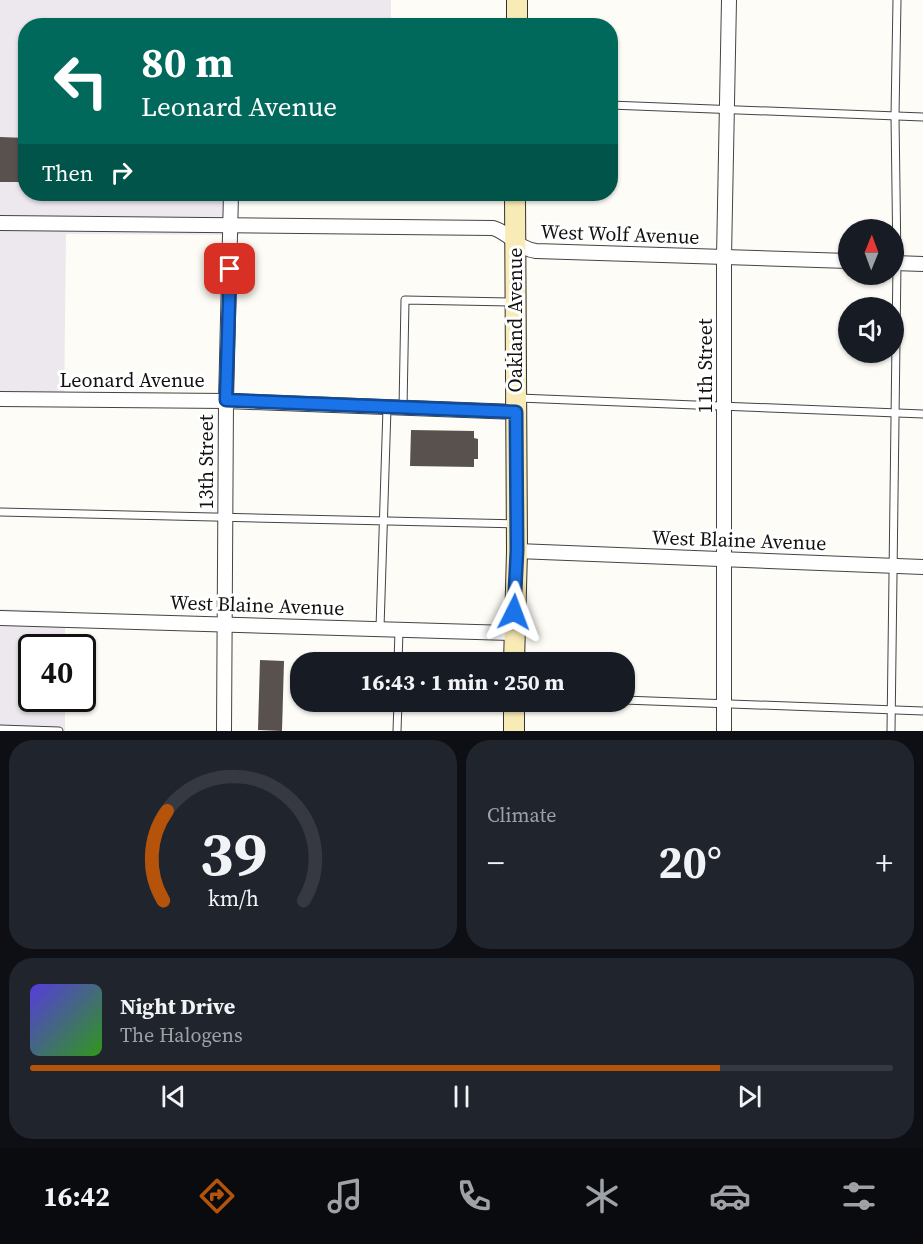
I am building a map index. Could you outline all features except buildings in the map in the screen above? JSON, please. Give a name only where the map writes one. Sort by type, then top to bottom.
[{"type":"street","points":[[517,0],[517,18]]},
{"type":"street","name":"11th Street","points":[[724,731],[724,257],[729,0]]},
{"type":"street","name":"13th Street","points":[[224,731],[226,400],[231,201]]},
{"type":"street","name":"Oakland Avenue","points":[[514,652],[517,550],[515,201]]},
{"type":"street","name":"West Wolf Avenue","points":[[0,223],[493,228],[503,231],[527,250],[536,251],[838,261]]},
{"type":"street","points":[[904,263],[923,264]]},
{"type":"street","name":"Leonard Avenue","points":[[0,399],[226,400],[387,408],[516,405]]},
{"type":"street","name":"West Blaine Avenue","points":[[517,550],[923,567]]},
{"type":"street","name":"West Blaine Avenue","points":[[0,618],[514,633]]},
{"type":"street","points":[[514,712],[514,731]]},
{"type":"lane","points":[[895,219],[897,0]]},
{"type":"lane","points":[[618,105],[923,117]]},
{"type":"lane","points":[[891,731],[895,285]]},
{"type":"lane","points":[[403,408],[405,300],[515,302]]},
{"type":"lane","points":[[516,405],[923,414]]},
{"type":"lane","points":[[380,628],[387,408]]},
{"type":"lane","points":[[0,512],[517,524]]},
{"type":"lane","points":[[398,652],[399,629]]},
{"type":"lane","points":[[635,700],[923,711]]},
{"type":"lane","points":[[398,712],[398,731]]},
{"type":"lane","points":[[0,729],[59,731]]},
{"type":"shaded area","points":[[0,0],[391,0],[391,18],[18,18],[18,201],[238,201],[239,235],[66,234],[64,406],[0,405]]},
{"type":"shaded area","points":[[0,609],[65,611],[65,634],[18,634],[18,712],[65,712],[65,731],[0,731]]},
{"type":"route","points":[[230,269],[226,400],[516,412],[517,550],[514,612]]}]
